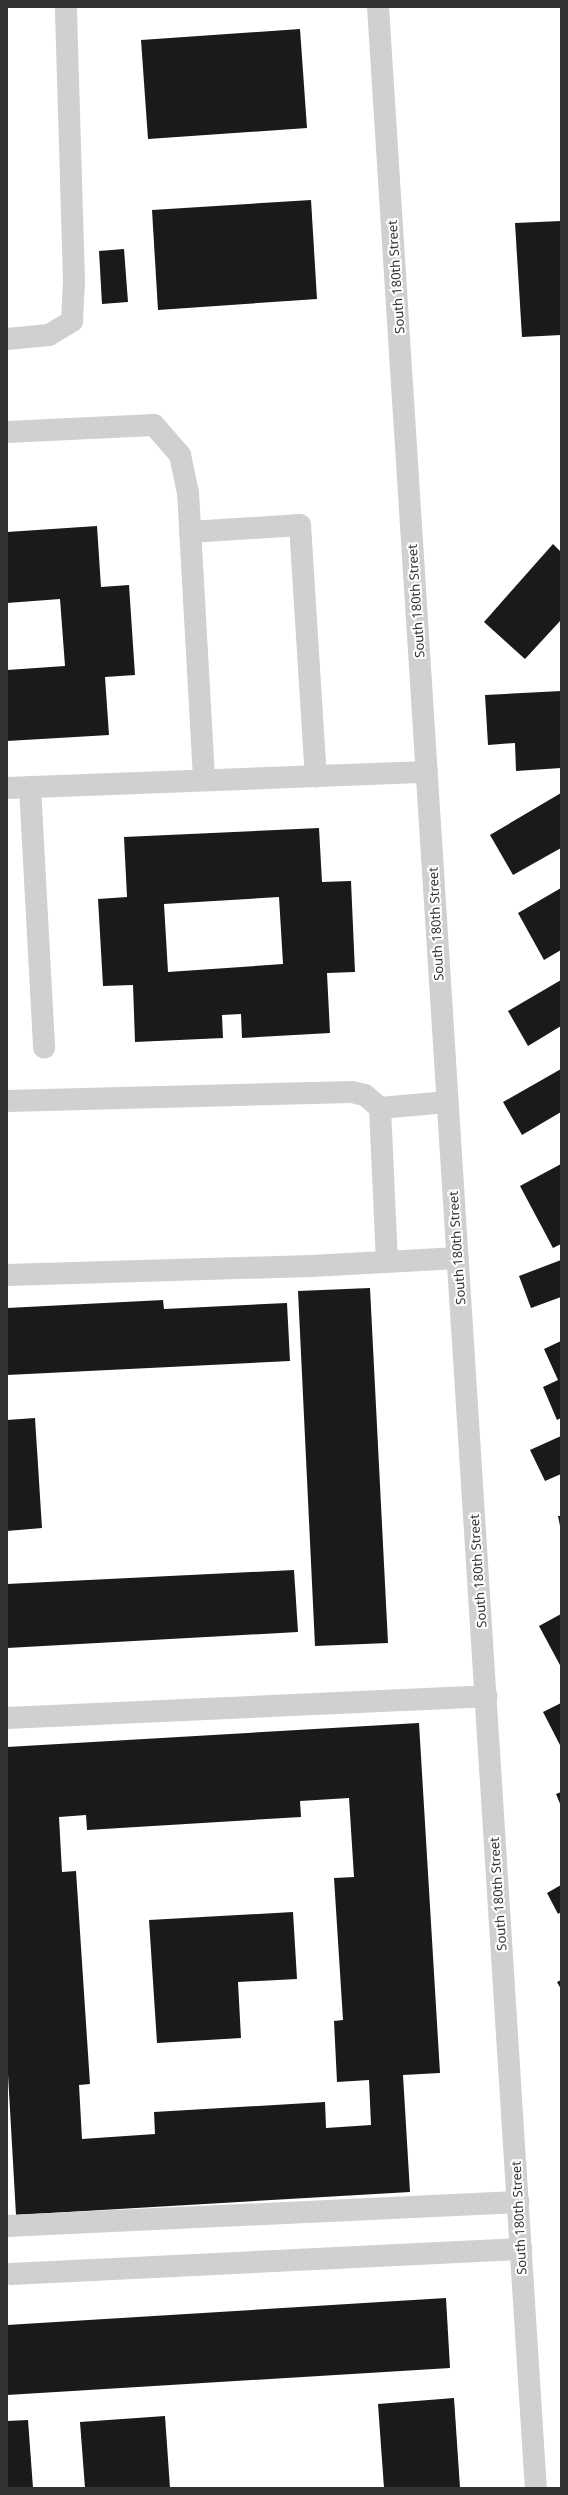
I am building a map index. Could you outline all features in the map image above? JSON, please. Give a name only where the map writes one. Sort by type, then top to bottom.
[{"type":"street","points":[[7,339],[49,335],[72,321],[74,281],[66,7]]},
{"type":"street","name":"South 180th Street","points":[[378,7],[536,2488]]},
{"type":"street","points":[[7,432],[154,426],[180,456],[188,492],[204,780]]},
{"type":"street","points":[[190,532],[300,525],[316,776]]},
{"type":"street","points":[[7,788],[427,772]]},
{"type":"street","points":[[30,787],[44,1048]]},
{"type":"street","points":[[7,1101],[352,1092],[365,1095],[380,1108],[447,1102]]},
{"type":"street","points":[[380,1108],[387,1262]]},
{"type":"street","points":[[7,1275],[387,1262],[458,1258]]},
{"type":"street","points":[[7,1718],[486,1696]]},
{"type":"street","points":[[7,2226],[518,2202]]},
{"type":"street","points":[[11,2274],[521,2249]]},
{"type":"building","points":[[300,29],[307,128],[148,139],[141,40]]},
{"type":"building","points":[[311,200],[317,299],[158,310],[152,210]]},
{"type":"building","points":[[561,221],[561,335],[522,337],[515,223]]},
{"type":"building","points":[[124,249],[128,302],[102,304],[99,251]]},
{"type":"building","points":[[97,526],[101,587],[129,585],[135,675],[105,677],[109,735],[7,741],[7,670],[65,666],[60,599],[7,603],[7,532]]},
{"type":"building","points":[[553,544],[561,552],[561,620],[525,659],[484,622]]},
{"type":"building","points":[[561,691],[561,768],[516,771],[515,743],[488,745],[485,695]]},
{"type":"building","points":[[561,793],[561,848],[513,875],[490,835]]},
{"type":"building","points":[[319,828],[322,882],[351,881],[355,972],[327,973],[330,1033],[242,1038],[241,1014],[222,1015],[223,1038],[135,1042],[133,985],[103,986],[98,899],[127,897],[124,837]],"holes":[[[279,897],[283,964],[168,972],[164,904]]]},
{"type":"building","points":[[561,888],[561,950],[544,960],[518,913]]},
{"type":"building","points":[[561,980],[561,1026],[528,1046],[508,1011]]},
{"type":"building","points":[[561,1069],[561,1112],[522,1135],[503,1102]]},
{"type":"building","points":[[561,1164],[561,1244],[553,1248],[520,1186]]},
{"type":"building","points":[[561,1260],[561,1297],[531,1308],[519,1276]]},
{"type":"building","points":[[370,1288],[388,1643],[315,1646],[298,1291]]},
{"type":"building","points":[[163,1300],[164,1309],[287,1303],[290,1361],[7,1375],[7,1308]]},
{"type":"building","points":[[561,1341],[561,1418],[557,1420],[543,1387],[558,1380],[544,1349]]},
{"type":"building","points":[[35,1418],[42,1528],[7,1531],[7,1420]]},
{"type":"building","points":[[561,1436],[561,1474],[545,1481],[530,1450]]},
{"type":"building","points":[[558,1516],[561,1516],[561,1526],[560,1526]]},
{"type":"building","points":[[294,1570],[298,1632],[7,1648],[7,1584]]},
{"type":"building","points":[[561,1614],[561,1667],[539,1626]]},
{"type":"building","points":[[561,1703],[561,1747],[543,1712]]},
{"type":"building","points":[[419,1723],[440,2073],[403,2075],[410,2192],[16,2215],[7,2057],[7,1747]],"holes":[[[349,1798],[354,1877],[334,1878],[343,2020],[334,2021],[337,2082],[369,2080],[371,2125],[326,2128],[325,2102],[154,2112],[155,2134],[82,2139],[79,2085],[90,2084],[76,1871],[62,1872],[59,1817],[86,1815],[87,1830],[301,1817],[300,1801]]]},
{"type":"building","points":[[561,1792],[561,1806],[556,1794]]},
{"type":"building","points":[[561,1885],[561,1912],[558,1914],[547,1893]]},
{"type":"building","points":[[293,1912],[297,1979],[238,1982],[241,2038],[157,2043],[149,1920]]},
{"type":"building","points":[[561,1980],[561,1989],[557,1982]]},
{"type":"building","points":[[446,2298],[450,2368],[7,2395],[7,2325]]},
{"type":"building","points":[[454,2398],[460,2488],[384,2488],[378,2404]]},
{"type":"building","points":[[165,2416],[170,2488],[85,2488],[80,2422]]},
{"type":"building","points":[[28,2420],[33,2488],[7,2488],[7,2421]]}]
